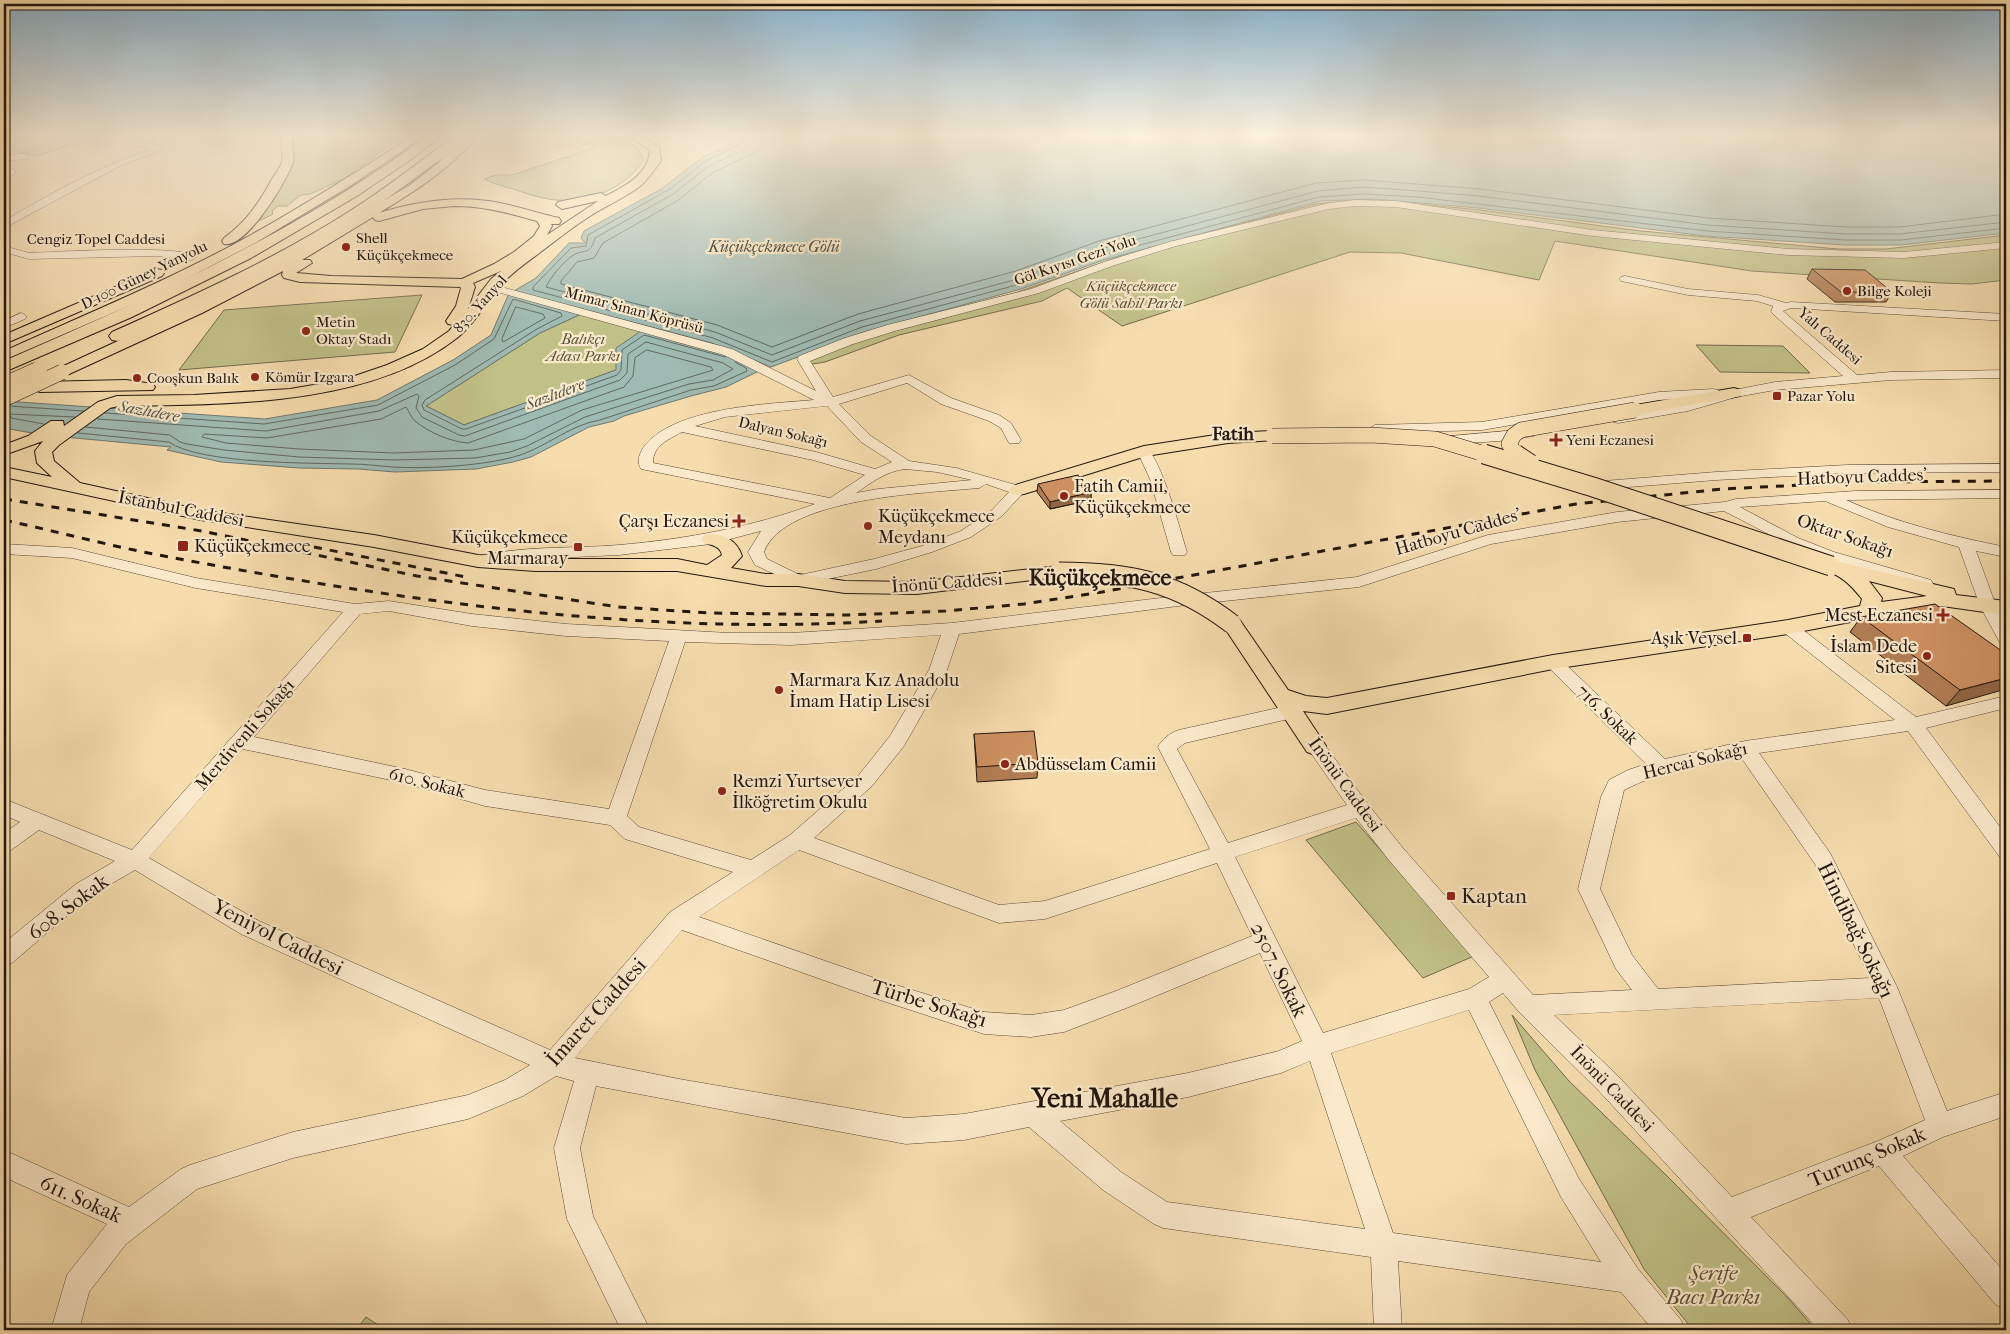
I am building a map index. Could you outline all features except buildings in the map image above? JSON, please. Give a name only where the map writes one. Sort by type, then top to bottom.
[{"type":"highway","points":[[260,248],[270,238],[331,197]]},
{"type":"highway","points":[[5,368],[144,305],[260,248],[344,197]]},
{"type":"highway","points":[[4,386],[39,379],[188,305],[281,257],[377,197]]},
{"type":"highway","points":[[381,205],[391,197]]},
{"type":"main road","points":[[218,242],[237,228],[256,197]]},
{"type":"main road","points":[[4,347],[192,262],[244,231],[256,217],[267,197]]},
{"type":"main road","name":"D-100 Güney Yanyolu","points":[[5,368],[108,311],[221,256],[281,224],[324,197]]},
{"type":"main road","points":[[4,399],[197,310],[274,271],[396,197]]},
{"type":"main road","points":[[540,217],[545,209],[600,197]]},
{"type":"main road","name":"830. Yanyol","points":[[239,398],[290,394],[346,384],[392,368],[428,352],[454,334],[493,286],[580,216],[613,197]]},
{"type":"main road","points":[[342,230],[404,210],[454,203],[498,205],[556,221],[580,216],[582,210],[578,206],[562,205]]},
{"type":"main road","name":"830. Yanyol","points":[[39,379],[192,390],[260,390],[294,387],[354,375],[400,358],[431,343],[460,312],[466,300],[466,285],[470,279],[499,267],[544,233],[546,226],[540,217]]},
{"type":"main road","points":[[4,340],[192,257],[206,249]]},
{"type":"main road","points":[[304,262],[290,272],[289,275],[300,278],[331,280],[466,285],[484,288],[493,286],[495,277],[479,276]]},
{"type":"main road","points":[[5,368],[84,396],[87,399],[87,403]]},
{"type":"main road","points":[[4,450],[34,440],[87,403],[104,397],[123,393],[239,398]]},
{"type":"main road","points":[[1550,474],[1518,458],[1510,447],[1509,441],[1514,434],[1521,430],[1734,393]]},
{"type":"main road","points":[[75,488],[44,459],[43,451],[53,441],[104,405],[127,400],[239,398]]},
{"type":"main road","points":[[1018,490],[1144,451],[1246,436],[1371,435],[1435,439],[1550,474],[1832,566],[1849,573],[1866,588],[1872,598],[1871,606],[1866,613]]},
{"type":"main road","points":[[34,440],[24,454],[26,468],[32,473],[75,488]]},
{"type":"main road","name":"İstanbul Caddesi","points":[[4,472],[202,514],[374,541],[478,561],[534,565],[677,565],[707,571]]},
{"type":"main road","points":[[707,571],[726,563],[732,556],[730,548],[722,542],[711,539]]},
{"type":"main road","points":[[1832,566],[1997,607]]},
{"type":"main road","name":"İnönü Caddesi","points":[[707,571],[766,580],[798,580],[845,587],[918,588],[1059,572],[1091,571],[1132,577],[1171,587],[1207,605],[1232,624],[1316,746]]},
{"type":"main road","points":[[1285,703],[1327,706],[1553,662],[1788,628],[1892,607],[1942,600],[1997,607]]},
{"type":"main road","points":[[1316,746],[1317,725],[1327,706]]},
{"type":"street","points":[[4,225],[52,197]]},
{"type":"street","name":"Göl Kıyısı Gezi Yolu","points":[[830,402],[804,359],[849,341],[891,328],[1034,291],[1108,264],[1164,247],[1335,205],[1355,203],[1396,204],[1465,218],[1593,233],[1788,252],[1904,255],[2006,245]]},
{"type":"street","name":"Cengiz Topel Caddesi","points":[[4,245],[7,250],[29,256],[156,253],[192,257]]},
{"type":"street","points":[[4,261],[29,256]]},
{"type":"street","points":[[1625,279],[1688,292],[1764,299],[1784,306]]},
{"type":"street","name":"Mimar Sinan Köprüsü","points":[[493,286],[728,352],[765,372],[830,402]]},
{"type":"street","name":"Yalı Caddesi","points":[[1855,380],[1777,312],[1778,308],[1784,306],[2006,317]]},
{"type":"street","points":[[4,325],[21,317]]},
{"type":"street","points":[[1246,436],[1264,441],[1280,442],[1403,442],[1499,437],[1688,407],[1734,393],[1775,386],[1891,376],[2006,374]]},
{"type":"street","points":[[786,520],[766,534],[759,543],[756,552],[761,562],[798,580],[876,564],[949,541],[987,521],[1018,490],[958,473],[905,464],[893,466],[878,474],[832,504],[646,466],[646,454],[655,442],[680,427],[722,413],[830,402],[909,379],[946,401],[994,418],[1006,426],[1014,440]]},
{"type":"street","points":[[1246,436],[1284,429],[1463,428],[1498,424],[1659,396],[1734,393]]},
{"type":"street","points":[[830,402],[866,439],[905,464]]},
{"type":"street","name":"Dalyan Sokağı","points":[[680,427],[816,456],[878,474]]},
{"type":"street","points":[[1499,437],[1493,445],[1497,450],[1514,461]]},
{"type":"street","points":[[1450,440],[1569,478],[1604,485],[1716,476],[1847,469],[2006,468]]},
{"type":"street","points":[[1144,451],[1157,479],[1179,552]]},
{"type":"street","points":[[478,561],[506,555],[619,550],[711,539],[786,520],[832,504],[878,493],[994,482]]},
{"type":"street","name":"Hatboyu Caddes'","points":[[4,550],[72,552],[196,583],[355,609],[389,606],[472,620],[539,627],[679,636],[791,639],[952,629],[1186,600],[1360,582],[1488,540],[1617,518],[1726,506],[1736,502],[1826,496],[2006,494]]},
{"type":"street","points":[[1826,496],[1849,508],[1892,523],[1966,545],[2006,552]]},
{"type":"street","name":"Oktar Sokağı","points":[[1726,506],[1794,541],[1828,555],[1914,580],[1953,595]]},
{"type":"street","points":[[1966,545],[1997,607],[2006,639]]},
{"type":"street","name":"Merdivenli Sokağı","points":[[135,860],[355,609]]},
{"type":"street","points":[[1788,628],[1913,724],[2006,850]]},
{"type":"street","name":"İmaret Caddesi","points":[[65,1330],[78,1285],[116,1234],[190,1178],[292,1145],[468,1107],[514,1088],[554,1064],[678,919],[797,842],[865,781],[897,741],[938,670],[952,629]]},
{"type":"street","points":[[679,636],[616,818],[632,833],[753,870]]},
{"type":"street","name":"716. Sokak","points":[[1553,662],[1660,767]]},
{"type":"street","name":"Hercai Sokağı","points":[[1652,999],[1624,962],[1589,889],[1611,797],[1616,785],[1635,775],[1660,767],[1746,748],[1913,724],[2006,702]]},
{"type":"street","name":"2507. Sokak","points":[[1285,703],[1179,737],[1167,747],[1222,852],[1317,1046],[1384,1246],[1388,1330]]},
{"type":"street","name":"610. Sokak","points":[[239,741],[405,776],[485,798],[616,818]]},
{"type":"street","name":"İnönü Caddesi","points":[[1316,746],[1360,809],[1395,853],[1528,1006],[1608,1083],[1838,1330]]},
{"type":"street","name":"Hindibağ Sokağı","points":[[1746,748],[1823,859],[1886,987],[1940,1126]]},
{"type":"street","name":"Yeniyol Caddesi","points":[[4,807],[135,860],[249,927],[554,1064],[588,1073],[679,1091],[906,1131],[964,1127],[1188,1085],[1281,1062],[1317,1046],[1475,998],[1506,979]]},
{"type":"street","points":[[797,842],[999,914],[1045,910],[1360,809]]},
{"type":"street","points":[[4,844],[38,820]]},
{"type":"street","name":"608. Sokak","points":[[4,956],[83,890],[135,860]]},
{"type":"street","name":"Türbe Sokağı","points":[[678,919],[880,990],[984,1022],[1031,1026],[1064,1021],[1096,1010],[1264,941]]},
{"type":"street","points":[[1528,1006],[1886,987]]},
{"type":"street","points":[[1475,998],[1570,1188],[1628,1280],[1671,1330]]},
{"type":"street","points":[[588,1073],[567,1148],[570,1166],[580,1219],[636,1330]]},
{"type":"street","name":"Turunç Sokak","points":[[1729,1212],[1883,1152],[1940,1126],[2006,1104]]},
{"type":"street","points":[[1032,1114],[1112,1181],[1164,1215],[1628,1280]]},
{"type":"street","points":[[1883,1152],[2006,1295]]},
{"type":"street","name":"611. Sokak","points":[[4,1162],[24,1174],[132,1222]]},
{"type":"green space","points":[[270,197],[298,197],[287,206],[278,206],[272,211],[273,214],[259,221]]},
{"type":"green space","points":[[540,197],[588,197],[571,200]]},
{"type":"green space","name":"Küçükçekmece Gölü Sahil Parkı","points":[[1366,199],[1480,210],[1641,231],[1838,249],[1886,249],[2006,235],[2006,280],[1972,284],[1940,283],[1752,271],[1555,241],[1539,280],[1401,253],[1350,252],[1122,326],[1067,288],[1042,301],[899,335],[825,362],[807,365],[801,356],[828,344],[881,327],[1015,293],[1132,252],[1316,204]]},
{"type":"green space","name":"Metin Oktay Stadı","points":[[422,295],[395,352],[179,370],[224,310]]},
{"type":"green space","name":"Balıkçı Adası Parkı","points":[[581,314],[644,329],[616,370],[464,425],[426,406],[540,333]]},
{"type":"green space","points":[[1696,345],[1783,346],[1810,373],[1720,372]]},
{"type":"green space","points":[[1356,822],[1474,956],[1423,978],[1306,840]]},
{"type":"green space","name":"Şerife Bacı Parkı","points":[[1512,1015],[1569,1081],[1666,1175],[1787,1297],[1816,1330],[1693,1330],[1644,1269],[1535,1070]]},
{"type":"green space","points":[[366,1317],[378,1325],[400,1330],[356,1330]]},
{"type":"water","name":"Küçükçekmece Gölü","points":[[646,197],[2006,197],[2006,233],[1901,245],[1845,245],[1706,236],[1478,208],[1374,199],[1321,201],[1104,260],[1021,289],[864,332],[771,367],[712,343],[514,291],[536,278],[569,243],[585,243],[581,238],[584,231]]},
{"type":"water","name":"Sazlıdere","points":[[509,293],[581,314],[540,333],[426,406],[464,425],[616,370],[616,348],[644,329],[728,352],[761,370],[726,387],[589,427],[531,457],[476,469],[395,472],[299,468],[221,462],[167,450],[171,447],[43,435],[4,428],[4,401],[265,419],[377,400],[453,360],[491,335]]},
{"type":"railway","points":[[4,499],[202,531],[417,576],[618,607],[710,613],[849,615],[946,611],[1024,604],[1102,592],[1576,504],[1723,489],[1860,482],[2006,481]]},
{"type":"railway","points":[[4,520],[148,553],[346,588],[435,601],[613,619],[703,624],[882,621]]},
{"type":"railway","points":[[314,547],[471,578]]},
{"type":"place","name":"Shell Küçükçekmece","points":[[346,247]]},
{"type":"place","name":"Bilge Koleji","points":[[1847,291]]},
{"type":"place","name":"Metin Oktay Stadı","points":[[306,331]]},
{"type":"place","name":"Kömür Izgara","points":[[255,377]]},
{"type":"place","name":"Cooşkun Balık","points":[[137,378]]},
{"type":"place","name":"Pazar Yolu","points":[[1777,396]]},
{"type":"place","name":"Yeni Eczanesi","points":[[1556,440]]},
{"type":"place","name":"Fatih Camii, Küçükçekmece","points":[[1064,496]]},
{"type":"place","name":"Çarşı Eczanesi","points":[[739,521]]},
{"type":"place","name":"Küçükçekmece Meydanı","points":[[868,526]]},
{"type":"place","name":"Küçükçekmece","points":[[183,546]]},
{"type":"place","name":"Küçükçekmece Marmaray","points":[[578,547]]},
{"type":"place","name":"Mest Eczanesi","points":[[1943,615]]},
{"type":"place","name":"Aşık Veysel","points":[[1747,638]]},
{"type":"place","name":"İslam Dede Sitesi","points":[[1927,656]]},
{"type":"place","name":"Marmara Kız Anadolu İmam Hatip Lisesi","points":[[779,690]]},
{"type":"place","name":"Abdüsselam Camii","points":[[1005,764]]},
{"type":"place","name":"Remzi Yurtsever İlköğretim Okulu","points":[[722,791]]},
{"type":"place","name":"Kaptan","points":[[1451,896]]},
{"type":"district","name":"Fatih","points":[[1233,434]]},
{"type":"district","name":"Küçükçekmece","points":[[1100,578]]},
{"type":"district","name":"Yeni Mahalle","points":[[1105,1098]]}]
